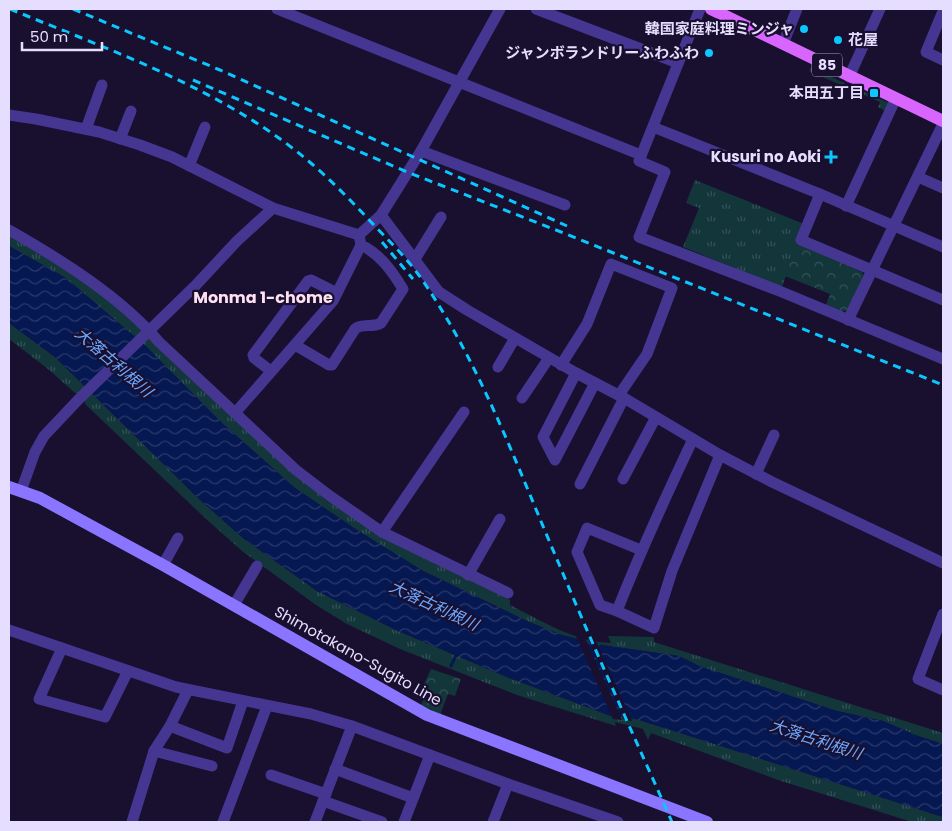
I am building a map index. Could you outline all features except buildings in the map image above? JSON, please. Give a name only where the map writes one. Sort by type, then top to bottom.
[{"type":"main road","name":"85","points":[[711,9],[731,13],[782,44],[943,122]]},
{"type":"main road","name":"Shimotakano-Sugito Line","points":[[9,487],[40,498],[163,565],[427,716],[707,822]]},
{"type":"street","points":[[277,9],[293,11],[459,82],[642,155]]},
{"type":"street","points":[[235,412],[332,301],[360,240],[381,215],[421,151],[500,9]]},
{"type":"street","points":[[536,9],[678,63]]},
{"type":"street","points":[[700,9],[639,161],[665,172],[639,237],[943,359]]},
{"type":"street","points":[[782,44],[797,9]]},
{"type":"street","points":[[849,77],[880,9]]},
{"type":"street","points":[[943,11],[926,52],[943,60]]},
{"type":"street","points":[[86,129],[102,84]]},
{"type":"street","points":[[846,206],[896,98]]},
{"type":"street","points":[[120,139],[131,111]]},
{"type":"street","points":[[9,115],[86,129],[172,157],[272,208],[360,240],[385,263],[404,289],[381,323],[355,328],[332,365],[329,366],[295,345]]},
{"type":"street","points":[[848,320],[943,122]]},
{"type":"street","points":[[189,166],[205,127]]},
{"type":"street","points":[[653,127],[820,194],[943,248]]},
{"type":"street","points":[[421,151],[565,205]]},
{"type":"street","points":[[918,177],[943,188]]},
{"type":"street","points":[[820,194],[801,240],[943,300]]},
{"type":"street","points":[[21,491],[38,444],[81,398],[272,208]]},
{"type":"street","points":[[381,215],[439,292],[561,365],[622,397],[720,455],[943,563]]},
{"type":"street","points":[[415,259],[441,217]]},
{"type":"street","points":[[9,230],[81,274],[101,289],[296,470],[330,496],[382,532],[508,593]]},
{"type":"street","points":[[561,365],[587,324],[611,264],[672,288],[646,354],[622,397],[580,484]]},
{"type":"street","points":[[271,371],[254,358],[253,355],[308,281],[311,280],[337,293]]},
{"type":"street","points":[[498,367],[515,338]]},
{"type":"street","points":[[522,398],[549,358]]},
{"type":"street","points":[[576,373],[543,437],[554,460],[595,383]]},
{"type":"street","points":[[382,532],[464,412]]},
{"type":"street","points":[[623,479],[656,417]]},
{"type":"street","points":[[756,474],[774,435]]},
{"type":"street","points":[[617,611],[641,550],[693,439]]},
{"type":"street","points":[[641,550],[587,528],[577,552],[600,605],[654,628],[672,571],[720,455]]},
{"type":"street","points":[[468,574],[500,519]]},
{"type":"street","points":[[163,565],[178,538]]},
{"type":"street","points":[[234,605],[257,566]]},
{"type":"street","points":[[943,614],[918,679],[943,690]]},
{"type":"street","points":[[9,630],[188,690],[312,714],[352,726],[508,784],[587,817],[618,822]]},
{"type":"street","points":[[62,648],[39,699],[105,717],[128,671]]},
{"type":"street","points":[[134,822],[154,751],[170,726],[188,690]]},
{"type":"street","points":[[170,726],[227,748],[244,701]]},
{"type":"street","points":[[223,822],[268,706]]},
{"type":"street","points":[[315,822],[352,726]]},
{"type":"street","points":[[154,751],[212,766]]},
{"type":"street","points":[[404,822],[430,755]]},
{"type":"street","points":[[335,769],[413,798]]},
{"type":"street","points":[[271,775],[382,822]]},
{"type":"street","points":[[493,822],[508,784]]},
{"type":"green space","points":[[811,67],[844,83],[843,86],[809,71]]},
{"type":"green space","points":[[854,87],[889,103],[886,111],[878,107],[880,102],[853,90]]},
{"type":"green space","points":[[695,180],[804,224],[782,287],[683,247],[699,208],[686,203]]},
{"type":"green space","points":[[9,235],[105,295],[293,472],[327,501],[379,534],[510,600],[510,605],[572,635],[598,642],[611,643],[608,636],[654,637],[654,642],[943,733],[943,744],[883,721],[837,711],[699,666],[679,656],[602,645],[562,635],[529,622],[423,571],[357,530],[295,488],[66,278],[9,246]]},
{"type":"green space","points":[[797,243],[862,272],[864,276],[848,310],[841,312],[826,305],[830,294],[785,276]]},
{"type":"green space","points":[[9,323],[55,357],[198,498],[244,539],[317,591],[398,631],[507,677],[611,716],[636,719],[943,817],[943,822],[912,822],[778,780],[651,733],[648,740],[643,729],[615,722],[616,726],[517,695],[400,649],[347,624],[316,605],[242,551],[85,404],[85,399],[9,339]]},
{"type":"green space","points":[[431,669],[461,679],[455,696],[448,694],[440,715],[421,705],[429,686],[424,684]]},
{"type":"water","name":"大落古利根川","points":[[9,246],[66,278],[145,345],[222,423],[295,488],[357,530],[423,571],[529,622],[562,635],[602,645],[679,656],[699,666],[837,711],[883,721],[943,744],[943,817],[636,719],[611,716],[507,677],[398,631],[317,591],[244,539],[198,498],[55,357],[9,323]]},
{"type":"pier","points":[[576,636],[585,638],[622,720],[613,719]]},
{"type":"pier","points":[[588,639],[596,641],[632,721],[624,720]]},
{"type":"waterway","points":[[451,666],[457,653]]},
{"type":"railway","points":[[10,9],[151,67],[185,83],[252,120],[295,150],[318,170],[351,201],[411,265],[444,314],[498,419],[586,629],[672,822]]},
{"type":"railway","points":[[73,9],[220,70],[567,226]]},
{"type":"railway","points":[[193,80],[407,172],[943,385]]},
{"type":"railway","points":[[382,242],[413,279]]},
{"type":"place","name":"韓国家庭料理ミンジャ","points":[[804,29]]},
{"type":"place","name":"花屋","points":[[838,40]]},
{"type":"place","name":"ジャンボランドリーふわふわ","points":[[709,53]]},
{"type":"place","name":"本田五丁目","points":[[874,93]]},
{"type":"place","name":"Kusuri no Aoki","points":[[831,157]]},
{"type":"district","name":"Monma 1-chome","points":[[263,297]]}]
